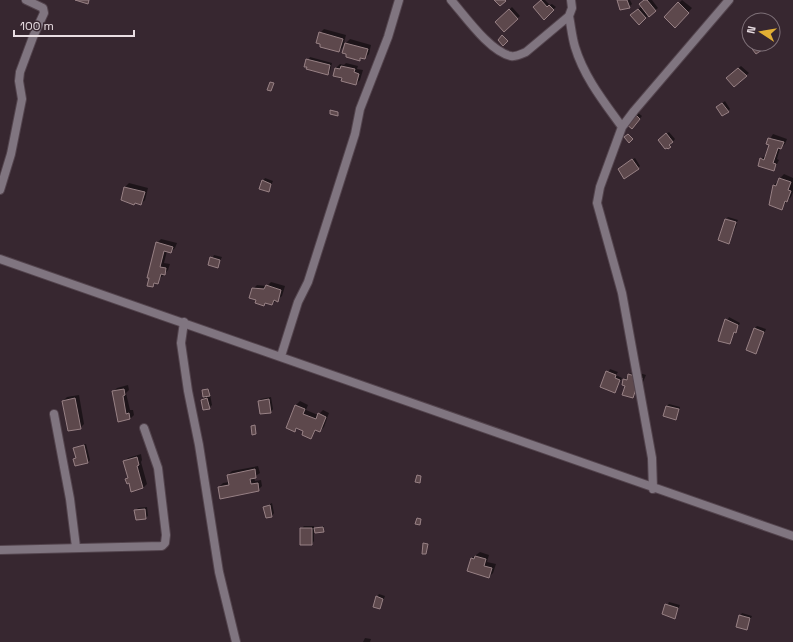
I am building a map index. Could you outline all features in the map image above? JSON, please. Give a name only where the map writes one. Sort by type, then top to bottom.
[{"type":"street","points":[[0,190],[11,154],[22,99],[19,81],[20,72],[44,13],[43,8],[26,0]]},
{"type":"street","points":[[281,356],[298,302],[308,282],[355,134],[363,102],[388,38],[399,0]]},
{"type":"street","points":[[451,0],[495,48],[511,56],[518,56],[526,52],[569,16],[572,8],[571,0]]},
{"type":"street","points":[[654,489],[652,458],[622,293],[598,203],[600,187],[622,127],[728,0]]},
{"type":"street","points":[[569,16],[574,46],[580,63],[589,80],[622,127]]},
{"type":"street","points":[[0,259],[281,356],[654,489],[793,536]]},
{"type":"street","points":[[184,322],[181,343],[188,391],[199,446],[219,572],[236,642]]},
{"type":"street","points":[[54,414],[70,498],[76,547]]},
{"type":"street","points":[[0,550],[162,546],[165,543],[166,535],[158,468],[144,428]]},
{"type":"building","points":[[75,0],[89,0],[88,4]]},
{"type":"building","points":[[494,0],[505,0],[506,1],[500,6]]},
{"type":"building","points":[[541,0],[547,7],[549,5],[554,10],[544,20],[533,7]]},
{"type":"building","points":[[617,0],[627,0],[630,8],[620,10]]},
{"type":"building","points":[[644,0],[647,0],[656,11],[649,17],[639,4]]},
{"type":"building","points":[[678,2],[689,13],[675,28],[664,17]]},
{"type":"building","points":[[509,9],[518,19],[504,32],[495,22]]},
{"type":"building","points":[[638,9],[646,18],[639,25],[630,15]]},
{"type":"building","points":[[319,32],[343,39],[339,52],[320,47],[320,44],[316,43]]},
{"type":"building","points":[[502,35],[508,41],[503,46],[498,40]]},
{"type":"building","points":[[345,43],[368,49],[365,59],[360,58],[360,61],[346,57],[346,54],[342,53]]},
{"type":"building","points":[[306,59],[330,65],[328,75],[306,69],[307,67],[304,67]]},
{"type":"building","points":[[341,66],[355,69],[354,72],[359,74],[356,85],[341,81],[342,78],[333,76],[335,68],[340,69]]},
{"type":"building","points":[[738,68],[747,76],[734,87],[726,78]]},
{"type":"building","points":[[270,82],[274,83],[271,91],[267,90]]},
{"type":"building","points":[[722,103],[729,112],[722,116],[716,107]]},
{"type":"building","points":[[330,110],[338,112],[338,116],[330,114]]},
{"type":"building","points":[[634,113],[640,119],[632,129],[625,123]]},
{"type":"building","points":[[666,133],[673,142],[669,145],[671,147],[668,149],[665,149],[658,140]]},
{"type":"building","points":[[628,134],[633,139],[629,143],[624,137]]},
{"type":"building","points":[[768,138],[784,142],[781,149],[778,148],[773,163],[776,164],[774,171],[758,166],[760,158],[764,160],[769,145],[766,144]]},
{"type":"building","points":[[632,159],[639,169],[624,179],[618,169]]},
{"type":"building","points":[[779,178],[791,182],[788,190],[791,191],[782,210],[769,205],[773,185],[776,186]]},
{"type":"building","points":[[262,180],[271,184],[269,192],[259,189]]},
{"type":"building","points":[[124,187],[145,192],[141,205],[135,203],[134,205],[121,200]]},
{"type":"building","points":[[725,219],[736,222],[729,244],[718,240]]},
{"type":"building","points":[[156,242],[173,247],[171,253],[164,251],[160,267],[166,268],[165,275],[161,274],[158,284],[154,283],[153,287],[147,286],[149,278],[147,278]]},
{"type":"building","points":[[210,257],[220,260],[218,268],[208,265]]},
{"type":"building","points":[[266,285],[281,290],[278,302],[274,300],[272,305],[265,303],[264,306],[255,303],[256,300],[249,298],[252,288],[264,289]]},
{"type":"building","points":[[725,319],[738,325],[736,333],[734,332],[730,344],[718,341]]},
{"type":"building","points":[[754,328],[764,332],[756,354],[746,350]]},
{"type":"building","points":[[606,371],[616,375],[615,378],[620,380],[615,393],[600,387]]},
{"type":"building","points":[[628,374],[642,378],[640,387],[637,386],[633,398],[622,395],[625,386],[622,385],[623,379],[627,380]]},
{"type":"building","points":[[124,389],[125,395],[123,396],[126,414],[129,413],[130,419],[118,422],[112,391]]},
{"type":"building","points":[[208,389],[210,396],[203,397],[202,390]]},
{"type":"building","points":[[75,398],[81,429],[68,431],[62,401]]},
{"type":"building","points":[[207,398],[210,409],[203,410],[201,400]]},
{"type":"building","points":[[269,399],[271,413],[260,414],[258,401]]},
{"type":"building","points":[[295,405],[305,409],[303,414],[316,419],[318,413],[326,417],[320,432],[315,430],[311,439],[302,435],[303,431],[296,428],[295,432],[286,428]]},
{"type":"building","points":[[666,406],[679,409],[676,420],[663,416]]},
{"type":"building","points":[[255,425],[256,434],[252,435],[251,426]]},
{"type":"building","points":[[84,445],[88,463],[75,466],[73,459],[76,458],[73,448]]},
{"type":"building","points":[[137,457],[139,465],[137,466],[143,488],[131,492],[129,483],[127,484],[125,479],[128,478],[123,461]]},
{"type":"building","points":[[255,469],[256,478],[250,479],[251,484],[258,483],[259,491],[220,499],[218,487],[229,485],[227,475]]},
{"type":"building","points":[[417,475],[421,476],[420,483],[415,482]]},
{"type":"building","points":[[270,505],[272,517],[266,518],[263,507]]},
{"type":"building","points":[[145,509],[146,519],[136,520],[134,510]]},
{"type":"building","points":[[417,518],[421,519],[420,525],[415,524]]},
{"type":"building","points":[[323,527],[324,532],[315,533],[314,528]]},
{"type":"building","points":[[300,528],[312,528],[312,545],[300,545]]},
{"type":"building","points":[[423,543],[428,544],[426,554],[422,554]]},
{"type":"building","points":[[475,556],[486,559],[484,566],[492,568],[489,578],[467,571],[471,558],[474,559]]},
{"type":"building","points":[[376,596],[383,599],[380,609],[373,607]]},
{"type":"building","points":[[665,604],[678,608],[675,619],[662,614]]},
{"type":"building","points":[[739,615],[750,618],[747,630],[736,627]]}]
